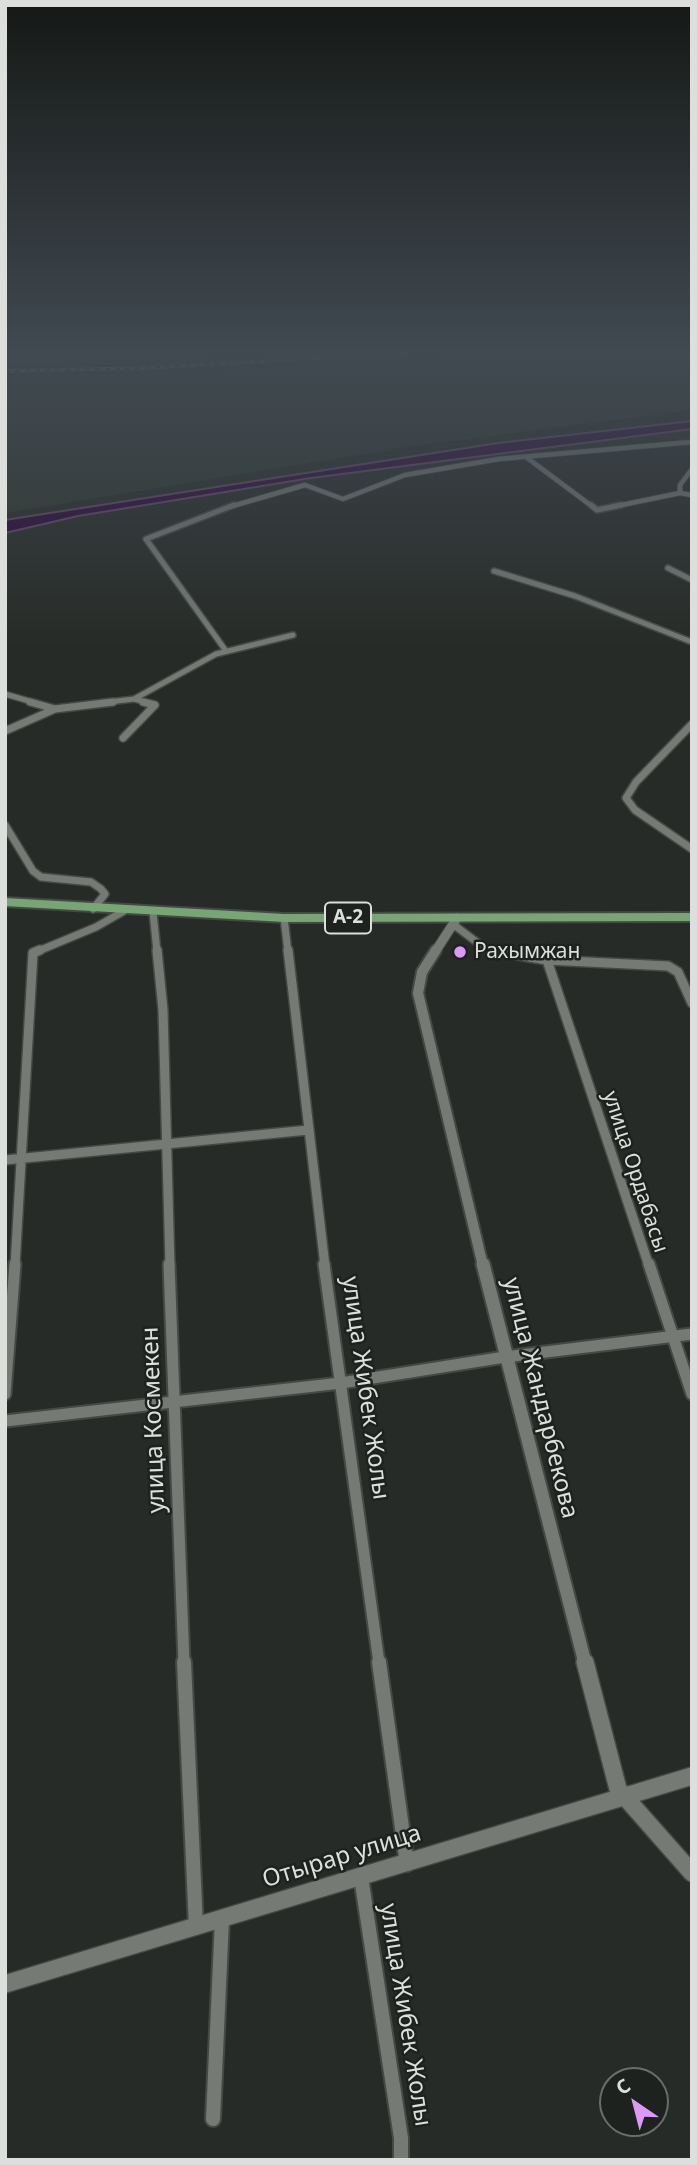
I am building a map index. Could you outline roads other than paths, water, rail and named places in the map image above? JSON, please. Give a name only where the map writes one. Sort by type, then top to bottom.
[{"type":"highway","name":"A-2","points":[[5,902],[124,911],[456,922],[692,917]]},
{"type":"street","points":[[226,651],[146,539],[231,506],[305,485],[343,499],[405,475],[526,457],[581,452]]},
{"type":"street","points":[[526,457],[597,510],[680,493],[692,495]]},
{"type":"street","points":[[680,493],[680,485],[692,469]]},
{"type":"street","points":[[668,568],[692,580]]},
{"type":"street","points":[[494,571],[575,596],[692,642]]},
{"type":"street","points":[[5,731],[55,709],[134,699],[216,654],[293,635]]},
{"type":"street","points":[[5,694],[55,709]]},
{"type":"street","points":[[123,737],[155,705],[134,699]]},
{"type":"street","points":[[692,724],[636,782],[626,798],[635,810],[692,849]]},
{"type":"street","points":[[5,825],[33,871],[41,877],[91,882],[101,889],[105,894],[93,909]]},
{"type":"street","points":[[5,1394],[23,1158],[33,953],[96,928],[124,911]]},
{"type":"street","name":"улица Космекен","points":[[153,912],[163,1010],[173,1402],[196,1927]]},
{"type":"street","name":"улица Жибек Жолы","points":[[284,918],[308,1130],[407,1864]]},
{"type":"street","points":[[456,922],[492,953],[547,960],[668,966],[678,972],[692,1003]]},
{"type":"street","name":"улица Жандарбекова","points":[[456,922],[422,972],[418,993],[505,1357],[618,1789],[692,1873]]},
{"type":"street","name":"улица Ордабасы","points":[[547,960],[692,1394]]},
{"type":"street","points":[[5,1160],[308,1130]]},
{"type":"street","points":[[5,1421],[341,1383],[505,1357],[692,1334]]},
{"type":"street","name":"Отырар улица","points":[[5,1984],[692,1776]]},
{"type":"street","name":"улица Жибек Жолы","points":[[361,1877],[401,2138],[401,2160]]},
{"type":"street","points":[[213,2119],[222,1919]]},
{"type":"place","name":"Рахымжан","points":[[460,952]]}]
